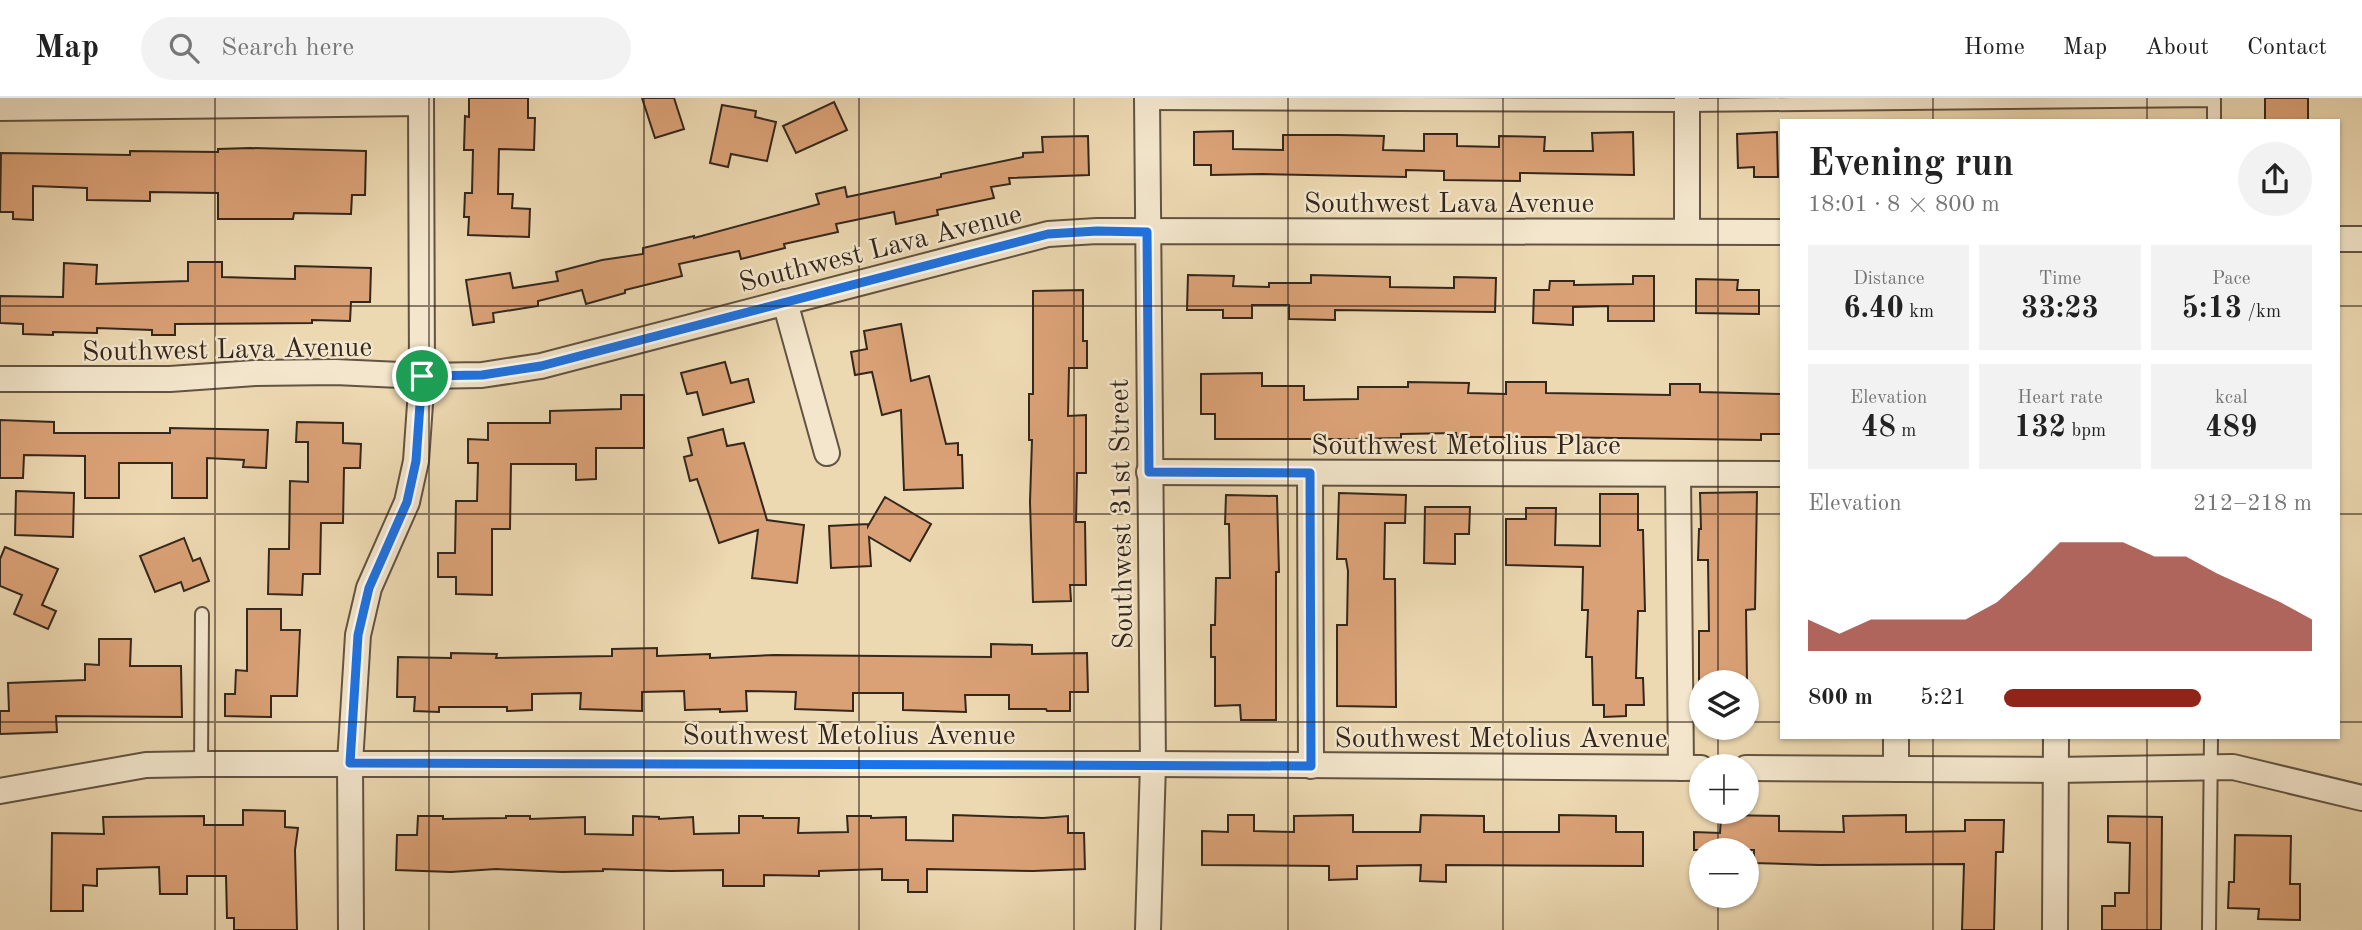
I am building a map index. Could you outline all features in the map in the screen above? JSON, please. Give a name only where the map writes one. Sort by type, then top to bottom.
[{"type":"street","points":[[0,108],[421,100],[422,376],[416,461],[407,502],[369,588],[358,635],[350,763],[351,930]]},
{"type":"street","name":"Southwest 31st Street","points":[[1147,100],[1153,764],[1148,930]]},
{"type":"street","points":[[1687,101],[1687,231]]},
{"type":"street","name":"Southwest Lava Avenue","points":[[0,379],[133,380],[308,372],[482,375],[541,366],[1048,234],[1097,231],[1780,232]]},
{"type":"street","points":[[2340,239],[2362,239]]},
{"type":"street","points":[[785,302],[827,453]]},
{"type":"street","name":"Southwest Metolius Place","points":[[1149,472],[1780,474]]},
{"type":"street","points":[[1310,473],[1311,766]]},
{"type":"street","points":[[1678,474],[1690,754]]},
{"type":"street","points":[[1896,739],[1896,769]]},
{"type":"street","points":[[2055,930],[2056,739]]},
{"type":"street","name":"Southwest Metolius Avenue","points":[[0,791],[146,765],[201,764],[1153,764],[1689,768]]},
{"type":"street","points":[[1759,768],[2056,770],[2233,767],[2362,798]]},
{"type":"lane","points":[[1147,100],[2214,100],[2214,119]]},
{"type":"lane","points":[[201,764],[202,614]]},
{"type":"lane","points":[[2209,930],[2211,739]]},
{"type":"building","points":[[469,98],[528,98],[528,118],[535,118],[534,150],[499,149],[498,194],[513,194],[512,208],[530,209],[529,237],[468,235],[469,217],[464,217],[465,193],[472,193],[473,150],[464,150],[465,116],[469,117]]},
{"type":"building","points":[[642,98],[674,98],[684,129],[655,138]]},
{"type":"building","points":[[2265,98],[2308,98],[2308,119],[2265,119]]},
{"type":"building","points":[[834,102],[847,130],[796,153],[783,126]]},
{"type":"building","points":[[722,105],[756,111],[755,117],[776,122],[767,161],[731,154],[728,167],[710,163]]},
{"type":"building","points":[[1233,131],[1233,149],[1283,150],[1283,135],[1339,135],[1384,136],[1383,150],[1424,151],[1424,134],[1457,134],[1457,146],[1499,147],[1499,136],[1545,137],[1544,151],[1593,151],[1592,133],[1633,132],[1634,175],[1520,173],[1520,181],[1444,180],[1444,171],[1406,170],[1406,177],[1211,175],[1211,165],[1194,165],[1194,132]]},
{"type":"building","points":[[1777,132],[1778,177],[1754,177],[1754,167],[1738,168],[1737,134]]},
{"type":"building","points":[[1088,136],[1089,175],[1009,178],[1010,184],[991,187],[994,198],[937,210],[938,215],[896,224],[894,212],[836,224],[838,232],[784,244],[785,248],[741,259],[739,251],[679,264],[682,276],[625,290],[625,293],[586,304],[582,290],[538,301],[538,306],[493,313],[494,322],[473,325],[466,280],[510,273],[513,288],[558,281],[556,272],[602,260],[643,254],[643,248],[694,238],[819,204],[816,194],[845,187],[847,197],[941,177],[941,174],[1023,157],[1023,153],[1043,152],[1042,137]]},
{"type":"building","points":[[218,149],[366,151],[365,195],[352,195],[351,214],[294,213],[293,219],[218,219],[218,193],[150,192],[150,201],[87,200],[87,188],[33,186],[33,220],[13,219],[13,212],[0,212],[1,153],[130,155],[130,151],[218,152]]},
{"type":"building","points":[[188,262],[222,262],[222,277],[295,279],[295,266],[371,268],[370,302],[351,302],[350,321],[175,324],[175,335],[152,335],[152,330],[97,328],[97,333],[23,334],[23,324],[0,323],[0,296],[63,297],[64,263],[97,265],[96,284],[188,281]]},
{"type":"building","points":[[1188,275],[1234,276],[1233,286],[1269,287],[1269,283],[1311,283],[1311,275],[1390,277],[1390,287],[1454,288],[1454,277],[1496,278],[1495,312],[1335,310],[1335,320],[1289,319],[1289,305],[1252,305],[1252,318],[1223,318],[1223,310],[1187,310]]},
{"type":"building","points":[[1633,276],[1654,276],[1654,321],[1608,321],[1608,306],[1573,307],[1573,325],[1533,323],[1534,290],[1549,290],[1550,281],[1574,281],[1574,285],[1633,284]]},
{"type":"building","points":[[1696,279],[1738,280],[1737,290],[1759,290],[1759,314],[1696,313]]},
{"type":"building","points":[[1083,290],[1083,341],[1087,341],[1087,368],[1069,368],[1068,416],[1086,415],[1086,473],[1077,473],[1076,522],[1085,522],[1086,585],[1070,585],[1071,601],[1033,602],[1030,502],[1032,440],[1029,440],[1029,394],[1033,394],[1033,291]]},
{"type":"building","points":[[901,324],[911,381],[929,376],[946,444],[958,443],[958,455],[962,455],[963,488],[904,490],[901,410],[882,415],[872,372],[855,375],[851,352],[867,349],[864,331]]},
{"type":"building","points":[[725,362],[731,383],[748,379],[754,402],[703,415],[697,392],[687,394],[681,373]]},
{"type":"building","points":[[1262,373],[1262,386],[1304,386],[1304,400],[1358,399],[1358,387],[1408,387],[1408,382],[1469,383],[1468,393],[1506,394],[1506,382],[1546,382],[1546,393],[1670,395],[1670,384],[1700,384],[1700,392],[1780,394],[1780,434],[1761,434],[1761,440],[1456,437],[1456,433],[1401,434],[1401,438],[1215,439],[1215,414],[1201,414],[1201,374]]},
{"type":"building","points":[[621,395],[644,395],[644,448],[596,448],[596,479],[576,480],[576,464],[511,464],[510,529],[492,529],[492,595],[456,594],[456,577],[438,577],[438,553],[455,553],[456,501],[477,501],[478,463],[468,463],[468,439],[488,440],[488,423],[550,423],[550,411],[621,409]]},
{"type":"building","points":[[0,420],[54,422],[54,433],[170,433],[170,428],[268,430],[266,468],[243,467],[244,460],[207,458],[207,498],[172,498],[172,463],[119,463],[119,498],[85,498],[85,456],[24,455],[23,478],[0,478]]},
{"type":"building","points":[[297,422],[343,423],[343,443],[361,444],[360,468],[344,468],[343,523],[321,523],[320,574],[303,574],[302,595],[268,594],[269,549],[289,549],[290,481],[308,482],[308,442],[296,442]]},
{"type":"building","points":[[723,429],[727,446],[744,443],[767,520],[804,525],[797,583],[752,578],[758,530],[719,543],[697,479],[690,481],[684,457],[692,455],[688,438]]},
{"type":"building","points":[[16,491],[74,493],[73,537],[15,535]]},
{"type":"building","points":[[1757,492],[1755,609],[1746,610],[1747,670],[1699,670],[1699,631],[1709,631],[1708,560],[1698,560],[1700,493]]},
{"type":"building","points":[[1339,493],[1406,495],[1405,523],[1385,523],[1384,579],[1395,579],[1396,707],[1337,706],[1337,625],[1347,625],[1348,571],[1346,559],[1337,559]]},
{"type":"building","points":[[1600,494],[1638,494],[1638,530],[1643,530],[1645,611],[1638,611],[1636,678],[1643,678],[1644,705],[1626,705],[1626,716],[1604,717],[1604,705],[1593,705],[1592,657],[1586,657],[1588,610],[1582,610],[1583,567],[1506,565],[1506,519],[1526,519],[1526,508],[1556,508],[1555,545],[1600,546]]},
{"type":"building","points":[[1226,495],[1277,496],[1279,572],[1276,572],[1276,720],[1241,720],[1240,705],[1215,706],[1215,657],[1211,657],[1211,625],[1215,625],[1216,578],[1230,578],[1229,524],[1225,524]]},
{"type":"building","points":[[885,497],[931,524],[910,561],[869,537],[871,566],[831,568],[829,526],[868,526]]},
{"type":"building","points":[[1425,507],[1470,507],[1469,534],[1455,534],[1455,564],[1424,563]]},
{"type":"building","points":[[184,538],[193,561],[200,558],[209,581],[184,591],[181,582],[155,592],[140,556]]},
{"type":"building","points":[[5,547],[58,569],[42,605],[56,611],[48,629],[14,614],[22,595],[0,586],[0,559]]},
{"type":"building","points":[[247,609],[281,609],[281,630],[300,630],[297,696],[271,696],[271,717],[225,716],[225,694],[235,694],[236,670],[247,671]]},
{"type":"building","points":[[99,639],[131,639],[130,666],[181,666],[182,717],[56,716],[57,732],[0,734],[0,711],[9,711],[8,683],[85,680],[85,664],[99,665]]},
{"type":"building","points":[[991,644],[1032,645],[1032,654],[1087,653],[1088,692],[1070,692],[1070,711],[1009,709],[1009,695],[965,695],[966,712],[903,710],[903,693],[853,693],[853,711],[795,709],[796,692],[746,691],[747,711],[720,712],[720,709],[685,710],[684,691],[642,692],[642,711],[580,709],[581,693],[532,694],[532,710],[507,711],[507,707],[439,707],[439,712],[414,711],[415,697],[397,697],[398,657],[451,658],[451,653],[497,654],[496,658],[612,656],[612,649],[657,648],[657,656],[710,654],[710,658],[774,655],[991,657]]},
{"type":"building","points":[[243,810],[285,811],[285,827],[298,828],[295,850],[297,930],[234,930],[234,918],[227,918],[226,876],[187,876],[187,894],[160,894],[159,867],[97,869],[97,886],[83,885],[83,911],[51,911],[52,833],[104,834],[103,817],[204,816],[204,825],[243,825]]},
{"type":"building","points":[[953,815],[1043,818],[1068,816],[1068,833],[1084,833],[1085,869],[927,869],[927,892],[908,892],[908,880],[882,880],[882,869],[819,871],[819,876],[764,875],[764,886],[723,886],[723,870],[396,870],[397,835],[417,835],[418,816],[443,816],[443,819],[506,816],[530,816],[530,819],[585,817],[585,834],[633,835],[633,816],[659,819],[693,817],[694,834],[739,833],[739,816],[799,818],[798,833],[848,832],[847,816],[906,817],[906,840],[953,841]]},
{"type":"building","points":[[1228,815],[1254,815],[1254,831],[1294,832],[1294,816],[1353,815],[1353,832],[1420,832],[1421,815],[1484,816],[1484,832],[1559,832],[1559,815],[1616,816],[1616,832],[1643,832],[1643,866],[1446,865],[1446,882],[1420,881],[1421,865],[1357,866],[1357,879],[1329,880],[1329,866],[1202,865],[1202,831],[1228,832]]},
{"type":"building","points":[[1906,815],[1906,832],[1965,831],[1965,820],[2004,820],[2003,852],[1996,852],[1994,930],[1962,930],[1964,864],[1759,863],[1759,838],[1694,838],[1694,832],[1720,833],[1720,824],[1759,824],[1759,816],[1779,816],[1779,831],[1844,832],[1843,816]]},
{"type":"building","points":[[2108,816],[2162,817],[2161,930],[2102,930],[2102,906],[2115,906],[2115,893],[2129,893],[2130,843],[2108,842]]},
{"type":"building","points":[[2235,835],[2291,836],[2290,884],[2300,884],[2300,920],[2258,919],[2259,909],[2228,908],[2229,882],[2234,882]]},
{"type":"route","points":[[1147,232],[1149,472],[1310,473],[1311,766],[350,763],[358,635],[369,588],[407,502],[416,461],[422,376],[482,375],[541,366],[1048,234],[1147,232]]}]
